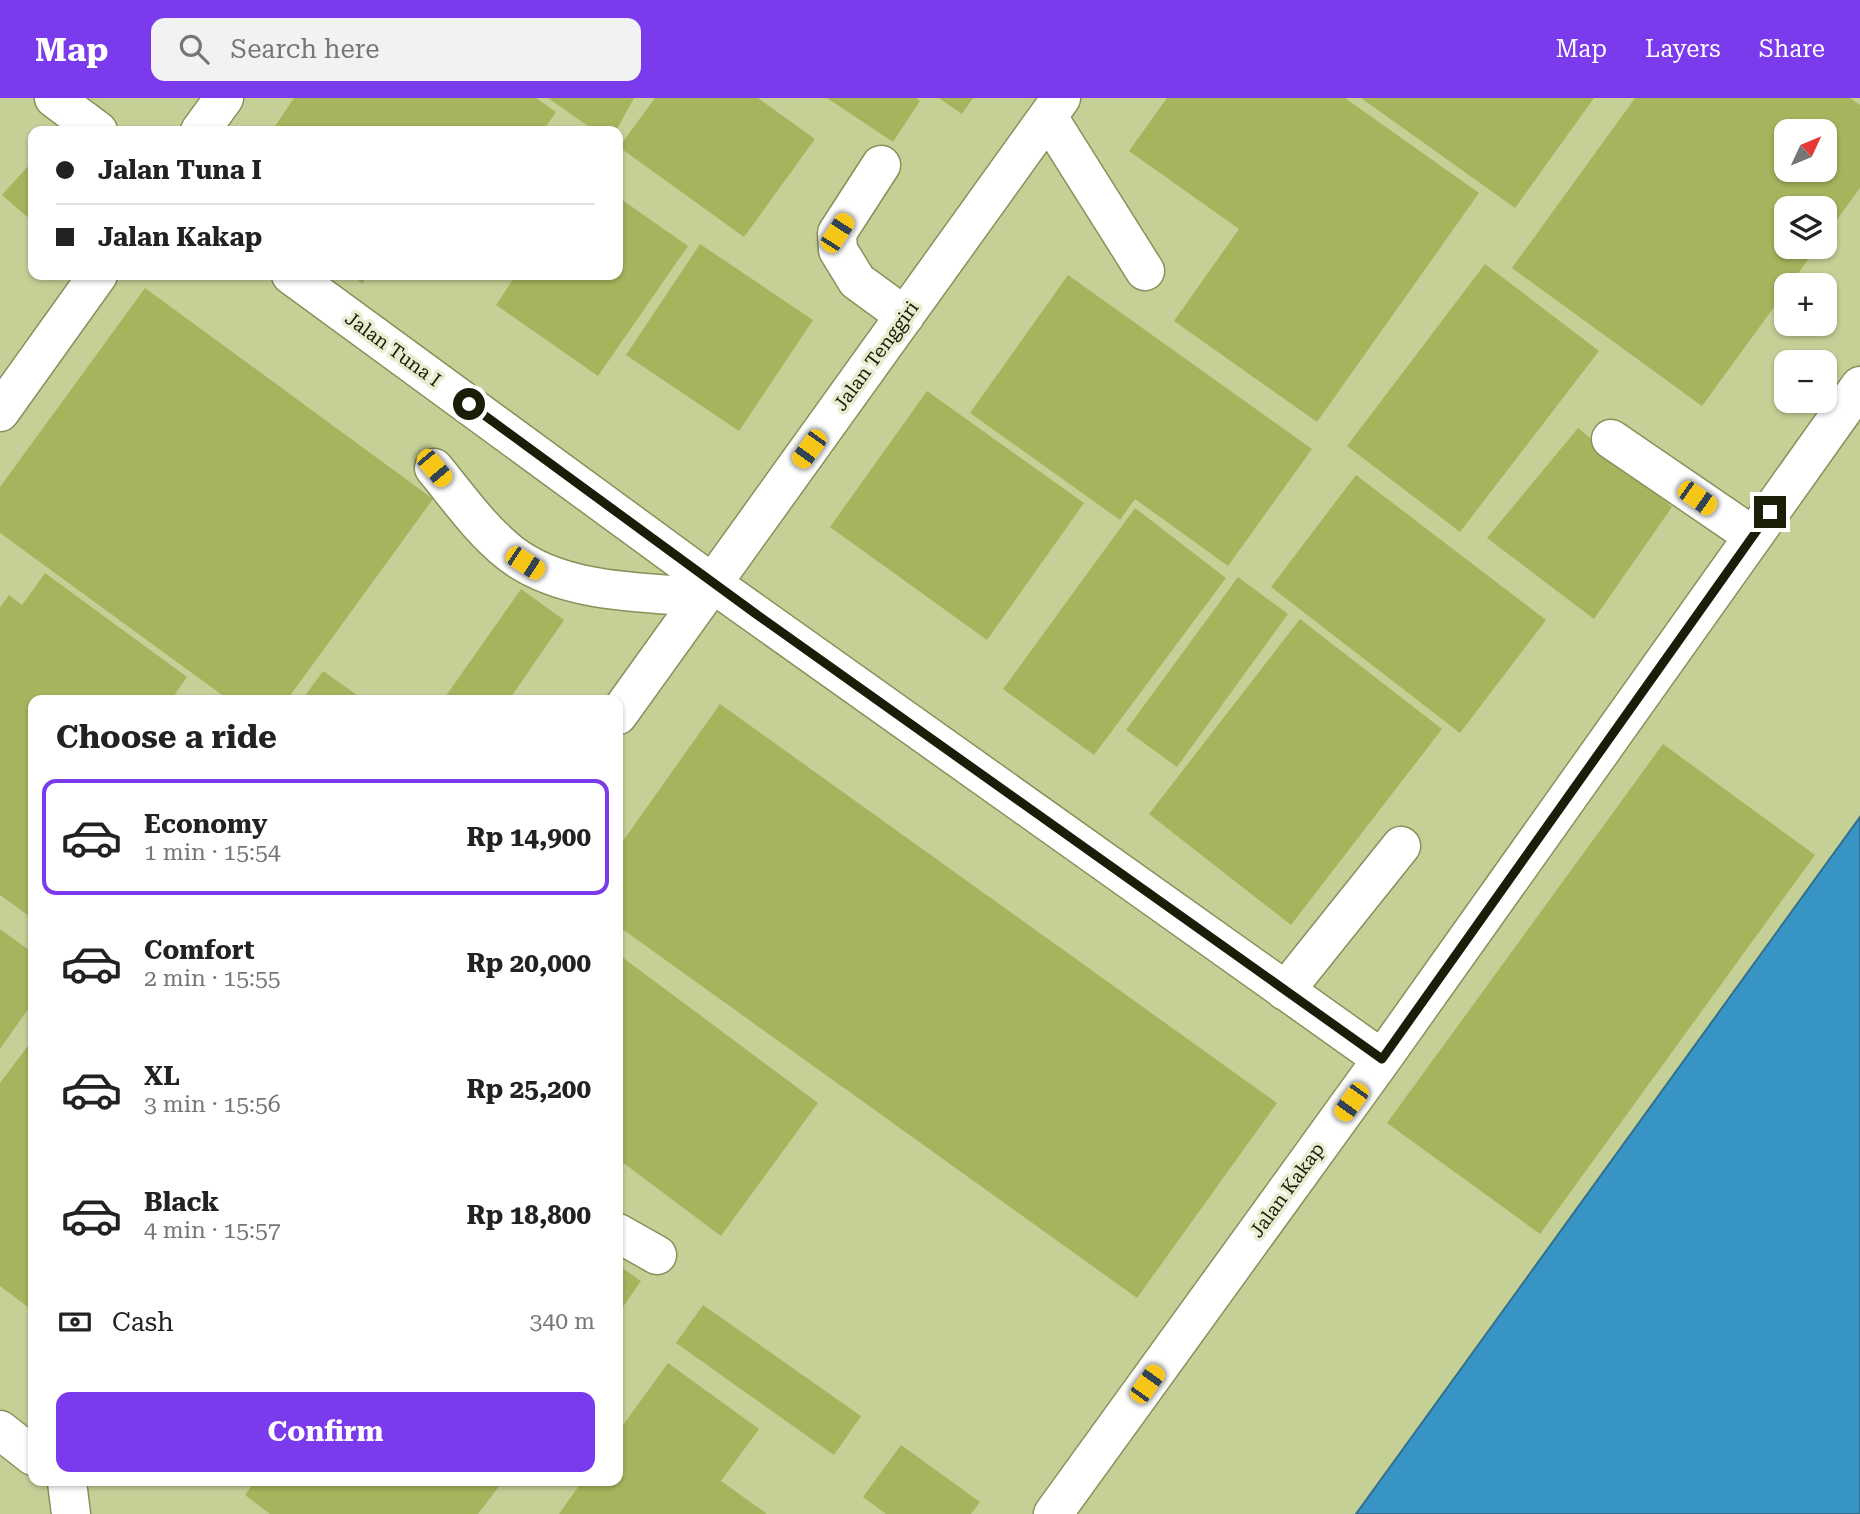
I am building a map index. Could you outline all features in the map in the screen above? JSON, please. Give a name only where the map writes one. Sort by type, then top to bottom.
[{"type":"street","points":[[204,126],[224,98]]},
{"type":"street","points":[[67,101],[93,126]]},
{"type":"street","points":[[1054,108],[1145,271]]},
{"type":"street","name":"Jalan Tenggiri","points":[[623,708],[1054,108]]},
{"type":"street","points":[[881,165],[837,233],[838,250],[857,281],[905,316]]},
{"type":"street","points":[[0,412],[94,280]]},
{"type":"street","name":"Jalan Tuna I","points":[[298,280],[707,590],[1382,1059]]},
{"type":"street","name":"Jalan Kakap","points":[[1053,1514],[1382,1059],[1860,386]]},
{"type":"street","points":[[1611,439],[1753,536]]},
{"type":"street","points":[[434,468],[491,536],[512,554],[539,571],[587,585],[617,590],[707,590]]},
{"type":"street","points":[[1285,991],[1401,846]]},
{"type":"street","points":[[623,1236],[657,1255]]},
{"type":"street","points":[[0,1430],[28,1452]]},
{"type":"water","points":[[1860,817],[1860,1514],[1356,1514]]},
{"type":"building","points":[[294,98],[536,98],[556,112],[546,126],[275,126]]},
{"type":"building","points":[[548,98],[634,98],[619,126],[588,126]]},
{"type":"building","points":[[655,98],[758,98],[815,139],[744,237],[623,150],[623,142]]},
{"type":"building","points":[[827,98],[916,98],[920,101],[893,142]]},
{"type":"building","points":[[939,98],[973,98],[962,114]]},
{"type":"building","points":[[1167,98],[1345,98],[1479,193],[1317,422],[1174,321],[1239,229],[1129,151]]},
{"type":"building","points":[[1361,98],[1594,98],[1515,208]]},
{"type":"building","points":[[1635,98],[1850,98],[1860,105],[1860,188],[1837,220],[1837,196],[1774,196],[1774,259],[1808,259],[1799,273],[1774,273],[1774,307],[1702,406],[1512,268]]},
{"type":"building","points":[[28,166],[28,218],[2,195]]},
{"type":"building","points":[[623,200],[688,246],[598,376],[496,305],[513,280],[623,280]]},
{"type":"building","points":[[700,244],[813,320],[739,431],[626,355]]},
{"type":"building","points":[[1485,264],[1599,351],[1460,532],[1347,446]]},
{"type":"building","points":[[1068,275],[1312,449],[1228,566],[1135,499],[1120,520],[970,413]]},
{"type":"building","points":[[145,288],[433,499],[291,695],[222,695],[0,533],[0,487]]},
{"type":"building","points":[[927,391],[1084,503],[987,640],[830,527]]},
{"type":"building","points":[[1578,428],[1672,507],[1594,619],[1487,538]]},
{"type":"building","points":[[1356,475],[1546,620],[1460,733],[1271,587]]},
{"type":"building","points":[[1135,508],[1226,578],[1094,755],[1003,689]]},
{"type":"building","points":[[45,573],[187,677],[174,695],[28,695],[28,915],[0,895],[0,607],[9,595],[22,605]]},
{"type":"building","points":[[1238,577],[1288,614],[1177,767],[1126,730]]},
{"type":"building","points":[[521,589],[564,620],[512,695],[447,695]]},
{"type":"building","points":[[1300,619],[1442,729],[1291,925],[1149,814]]},
{"type":"building","points":[[323,671],[357,695],[306,695]]},
{"type":"building","points":[[720,704],[1277,1103],[1137,1298],[623,930],[623,841]]},
{"type":"building","points":[[1663,744],[1815,855],[1540,1234],[1387,1123]]},
{"type":"building","points":[[0,929],[28,949],[28,1009],[0,1049]]},
{"type":"building","points":[[623,958],[818,1103],[721,1236],[623,1163]]},
{"type":"building","points":[[28,1046],[28,1307],[0,1286],[0,1083]]},
{"type":"building","points":[[623,1268],[641,1281],[623,1307]]},
{"type":"building","points":[[703,1305],[861,1416],[834,1455],[676,1343]]},
{"type":"building","points":[[668,1363],[759,1429],[721,1481],[767,1514],[559,1514],[579,1486],[623,1486],[623,1425]]},
{"type":"building","points":[[901,1445],[980,1502],[971,1514],[886,1514],[863,1497]]},
{"type":"building","points":[[252,1486],[499,1486],[478,1514],[270,1514],[245,1495]]},
{"type":"route","points":[[469,404],[756,614],[1382,1059],[1770,512]]}]
